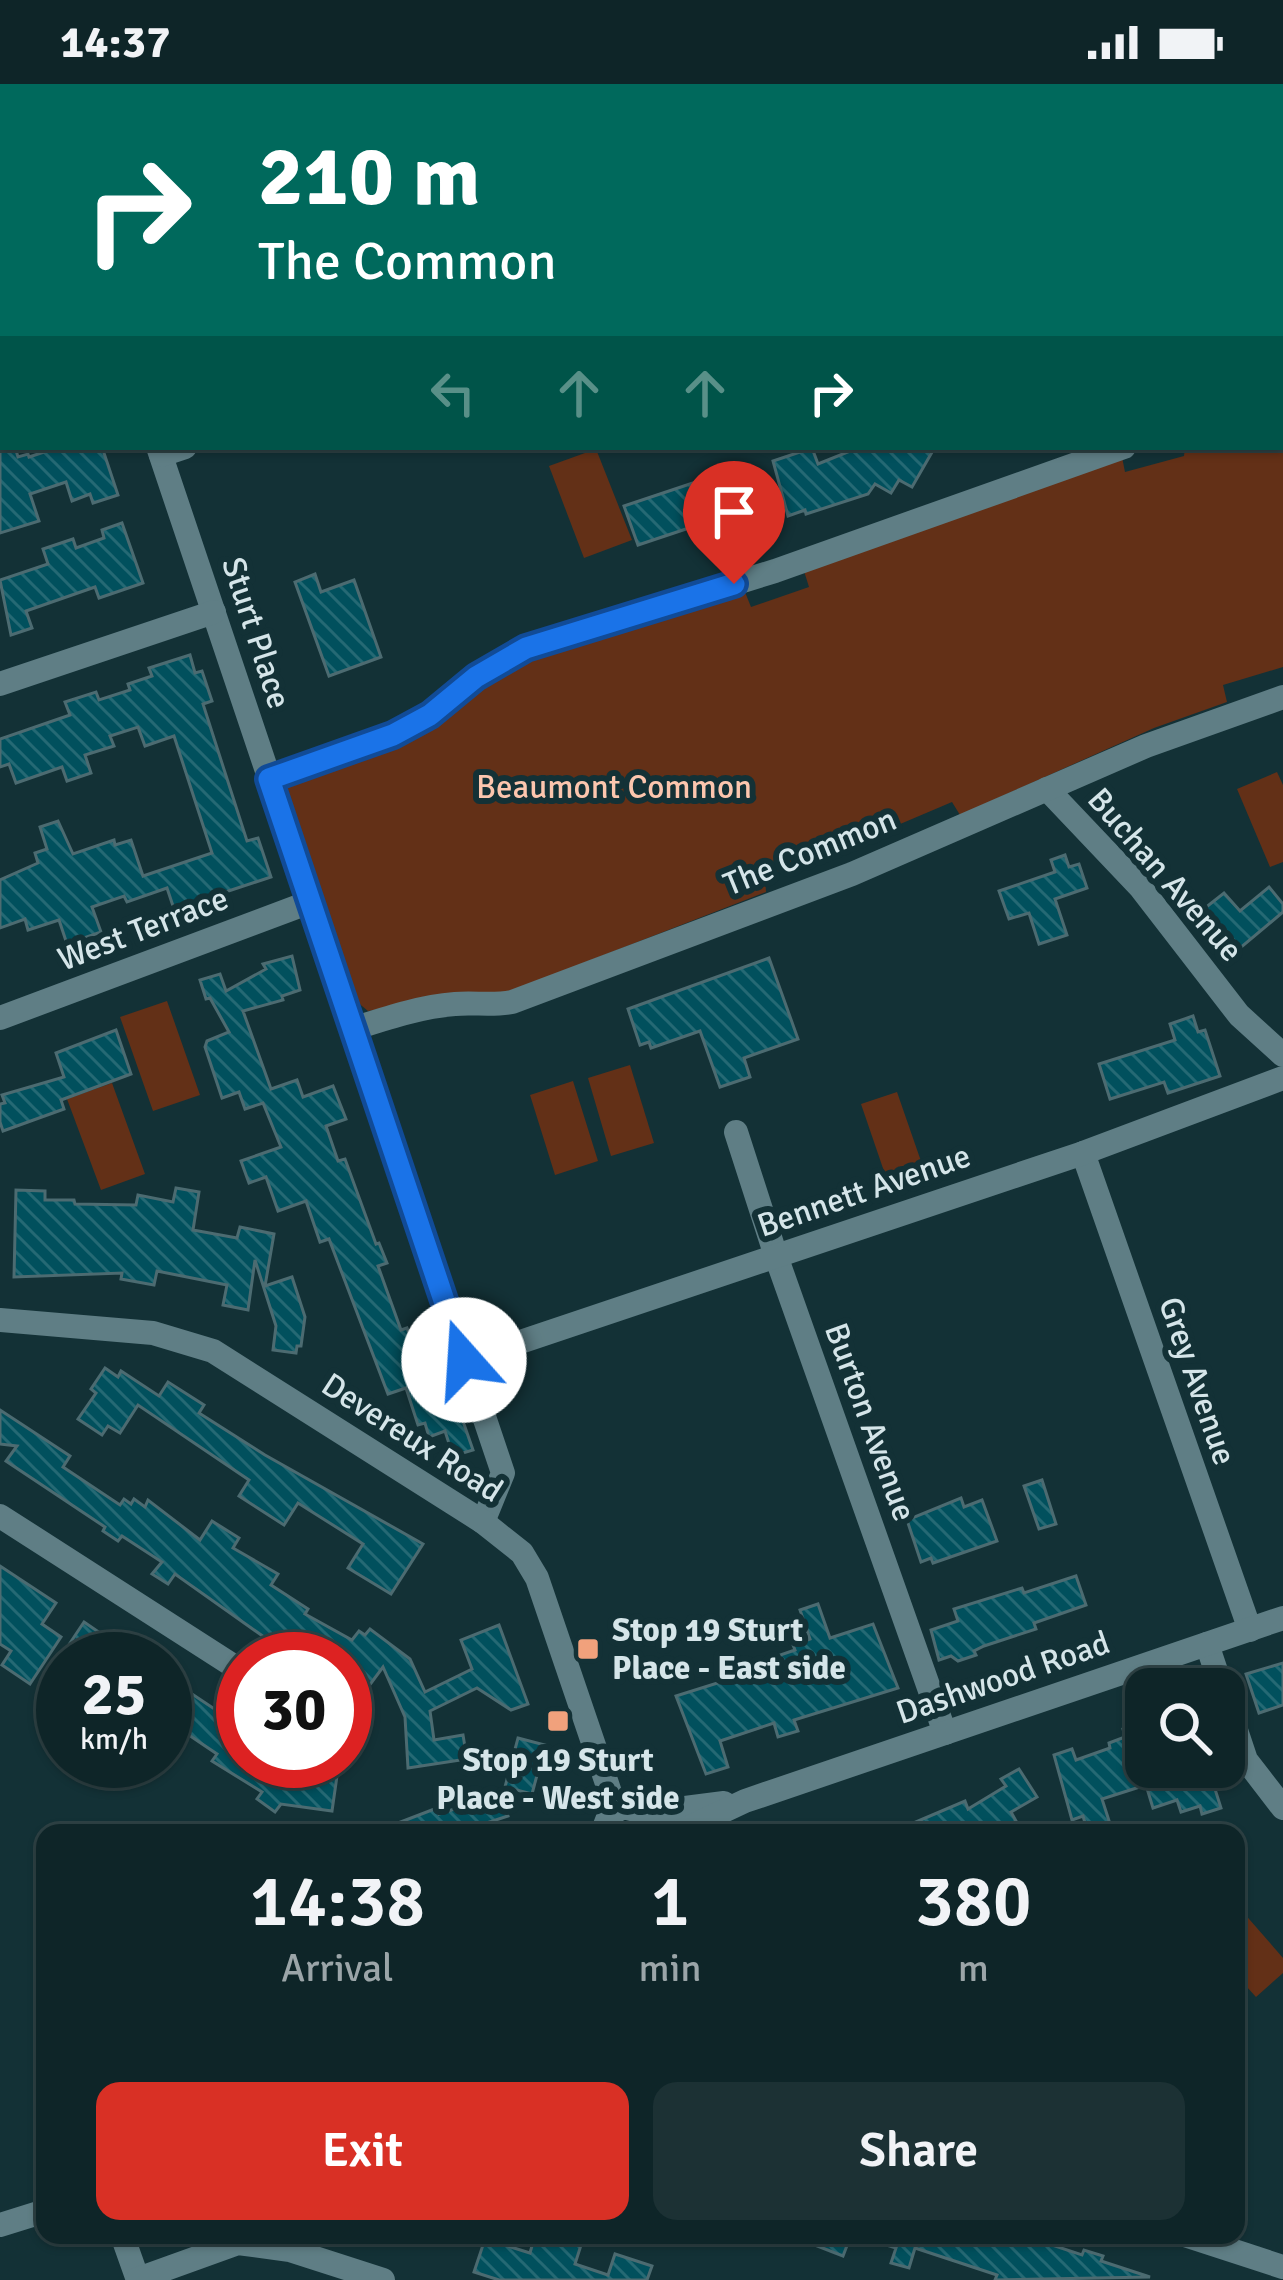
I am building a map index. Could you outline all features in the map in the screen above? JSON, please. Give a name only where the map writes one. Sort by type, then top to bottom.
[{"type":"street","name":"Sturt Place","points":[[168,450],[214,612],[502,1473],[483,1522]]},
{"type":"street","points":[[269,779],[393,735],[526,648],[775,571],[1116,450]]},
{"type":"street","points":[[0,685],[214,612]]},
{"type":"street","name":"The Common","points":[[352,1029],[417,1008],[512,1003],[852,874],[1146,746],[1283,697]]},
{"type":"street","name":"Buchan Avenue","points":[[1047,789],[1140,887],[1239,1015],[1283,1055]]},
{"type":"street","name":"West Terrace","points":[[0,1018],[310,902]]},
{"type":"street","name":"Bennett Avenue","points":[[464,1360],[1083,1153],[1283,1078]]},
{"type":"street","name":"Burton Avenue","points":[[736,1132],[945,1733]]},
{"type":"street","name":"Grey Avenue","points":[[1083,1153],[1250,1630]]},
{"type":"street","name":"Devereux Road","points":[[0,1320],[153,1333],[213,1352],[483,1522],[523,1553],[537,1578],[616,1810]]},
{"type":"street","points":[[0,1516],[216,1655]]},
{"type":"street","name":"Dashwood Road","points":[[745,1801],[1283,1618]]},
{"type":"street","points":[[1207,1644],[1215,1668]]},
{"type":"street","points":[[1245,1757],[1283,1808]]},
{"type":"street","points":[[604,1824],[616,1810],[629,1807],[651,1823],[745,1801]]},
{"type":"street","points":[[696,1824],[745,1801]]},
{"type":"street","points":[[0,2225],[36,2213]]},
{"type":"street","points":[[125,2244],[138,2280],[235,2244]]},
{"type":"street","points":[[245,2244],[290,2250],[383,2280]]},
{"type":"street","points":[[1213,2244],[1283,2267]]},
{"type":"green space","points":[[596,450],[632,540],[584,558],[549,466]]},
{"type":"green space","name":"Beaumont Common","points":[[1185,450],[1283,450],[1283,667],[1223,685],[1227,702],[1154,728],[960,815],[952,802],[765,876],[766,892],[509,992],[368,1011],[356,1001],[281,778],[561,644],[745,592],[751,607],[809,587],[804,571],[1122,457],[1125,472],[1184,456]]},
{"type":"green space","points":[[1277,772],[1283,785],[1283,862],[1270,867],[1237,789]]},
{"type":"green space","points":[[167,1001],[200,1095],[153,1111],[120,1017]]},
{"type":"green space","points":[[630,1065],[654,1143],[611,1156],[588,1078]]},
{"type":"green space","points":[[573,1081],[598,1161],[555,1175],[530,1095]]},
{"type":"green space","points":[[112,1083],[145,1174],[101,1190],[67,1099]]},
{"type":"green space","points":[[897,1092],[923,1167],[887,1180],[861,1104]]},
{"type":"green space","points":[[1245,1914],[1283,1958],[1283,1973],[1256,1997],[1245,1985]]},
{"type":"building","points":[[0,450],[16,450],[18,457],[29,457],[50,450],[103,450],[118,495],[93,503],[90,494],[72,501],[66,482],[30,494],[39,521],[0,533]]},
{"type":"building","points":[[813,450],[818,464],[853,450],[933,450],[912,487],[899,480],[891,493],[875,484],[868,494],[788,516],[773,461]]},
{"type":"building","points":[[702,480],[720,531],[696,539],[692,527],[638,545],[624,506]]},
{"type":"building","points":[[122,523],[143,583],[99,598],[95,587],[26,611],[32,628],[11,635],[0,580],[48,564],[43,549],[73,539],[76,548],[104,538],[102,530]]},
{"type":"building","points":[[315,574],[321,592],[354,580],[381,657],[329,676],[295,582]]},
{"type":"building","points":[[190,655],[195,673],[202,671],[212,701],[203,704],[247,841],[258,838],[271,877],[174,909],[167,888],[127,902],[124,896],[92,907],[101,932],[67,944],[59,920],[28,930],[25,919],[0,928],[0,880],[38,863],[35,853],[47,849],[40,827],[58,821],[73,854],[114,840],[115,845],[131,840],[143,876],[212,853],[174,736],[145,746],[138,727],[110,736],[114,746],[85,755],[91,773],[67,781],[62,767],[16,783],[9,764],[0,767],[0,739],[70,715],[65,702],[96,692],[99,700],[130,690],[128,684],[152,676],[149,668]]},
{"type":"building","points":[[1065,855],[1069,867],[1079,864],[1087,888],[1055,899],[1067,935],[1039,944],[1029,913],[1009,919],[999,891],[1055,872],[1051,860]]},
{"type":"building","points":[[1269,887],[1283,904],[1283,912],[1239,949],[1205,908],[1224,893],[1240,911]]},
{"type":"building","points":[[292,956],[300,990],[243,1011],[271,1089],[297,1080],[303,1097],[333,1086],[346,1119],[326,1126],[338,1161],[345,1159],[387,1263],[378,1266],[401,1330],[407,1328],[418,1358],[440,1351],[448,1375],[438,1378],[448,1407],[457,1404],[473,1450],[453,1456],[445,1431],[429,1437],[425,1423],[418,1425],[406,1388],[388,1394],[329,1239],[320,1242],[306,1201],[278,1211],[266,1177],[249,1183],[241,1161],[281,1147],[263,1103],[245,1109],[239,1092],[222,1098],[205,1047],[207,1041],[229,1032],[210,998],[206,999],[200,980],[220,974],[226,991],[266,969],[263,964]]},
{"type":"building","points":[[769,958],[798,1039],[744,1058],[750,1077],[720,1087],[700,1031],[651,1048],[649,1042],[640,1045],[628,1009]]},
{"type":"building","points":[[1193,1016],[1198,1032],[1205,1030],[1220,1076],[1168,1093],[1164,1082],[1110,1099],[1099,1064],[1175,1040],[1170,1024]]},
{"type":"building","points":[[116,1030],[131,1074],[61,1100],[64,1109],[3,1131],[2,1095],[64,1077],[56,1053]]},
{"type":"building","points":[[176,1188],[199,1192],[193,1230],[237,1238],[240,1227],[274,1234],[265,1286],[292,1277],[305,1317],[296,1353],[273,1350],[276,1326],[255,1260],[248,1310],[223,1305],[227,1285],[157,1271],[154,1285],[121,1279],[122,1273],[14,1277],[16,1190],[45,1191],[45,1200],[74,1200],[75,1204],[136,1205],[138,1195],[173,1202]]},
{"type":"building","points":[[105,1368],[118,1377],[121,1371],[159,1396],[168,1382],[204,1405],[199,1413],[265,1455],[423,1544],[391,1594],[348,1568],[363,1544],[298,1503],[284,1525],[239,1496],[249,1480],[138,1405],[120,1433],[108,1426],[102,1435],[78,1419],[96,1393],[91,1389]]},
{"type":"building","points":[[0,1410],[70,1456],[63,1467],[120,1505],[124,1499],[131,1504],[134,1499],[145,1507],[148,1500],[200,1540],[212,1521],[239,1538],[233,1548],[278,1574],[271,1585],[308,1609],[305,1614],[338,1632],[257,1632],[175,1574],[168,1584],[152,1574],[162,1562],[122,1536],[118,1541],[103,1531],[105,1527],[6,1461],[17,1446],[0,1444]]},
{"type":"building","points":[[1042,1480],[1056,1524],[1039,1529],[1024,1486]]},
{"type":"building","points":[[961,1498],[964,1507],[982,1500],[997,1541],[933,1563],[931,1558],[921,1562],[907,1520]]},
{"type":"building","points":[[0,1566],[56,1603],[42,1624],[54,1632],[36,1632],[36,1675],[30,1684],[2,1665],[11,1651],[0,1644]]},
{"type":"building","points":[[1076,1576],[1086,1605],[1034,1623],[1036,1629],[984,1646],[974,1651],[976,1655],[939,1660],[931,1630],[958,1621],[954,1609]]},
{"type":"building","points":[[818,1604],[830,1638],[873,1624],[898,1688],[794,1720],[798,1731],[778,1737],[774,1723],[720,1741],[728,1767],[706,1774],[676,1696],[759,1670],[757,1663],[795,1650],[793,1645],[810,1639],[800,1610]]},
{"type":"building","points":[[84,1622],[99,1632],[77,1632]]},
{"type":"building","points":[[499,1625],[528,1704],[511,1710],[477,1688],[430,1711],[434,1740],[463,1735],[467,1759],[408,1768],[405,1717],[383,1667],[372,1682],[370,1629],[410,1659],[425,1692],[472,1669],[461,1640]]},
{"type":"building","points":[[1283,1663],[1283,1705],[1259,1713],[1246,1674]]},
{"type":"building","points":[[192,1694],[216,1710],[216,1753],[192,1737]]},
{"type":"building","points":[[1125,1737],[1125,1788],[1137,1788],[1102,1799],[1110,1824],[1085,1824],[1083,1816],[1072,1820],[1054,1755],[1072,1749],[1076,1760],[1110,1748],[1109,1743]]},
{"type":"building","points":[[518,1738],[545,1745],[532,1794],[505,1787]]},
{"type":"building","points":[[1019,1769],[1037,1797],[1011,1812],[1016,1821],[1011,1824],[911,1824],[965,1801],[968,1809],[1006,1786],[1001,1779]]},
{"type":"building","points":[[256,1788],[335,1788],[332,1811],[281,1804],[275,1812],[257,1799],[262,1792]]},
{"type":"building","points":[[1147,1788],[1215,1788],[1221,1808],[1202,1814],[1200,1806],[1181,1812],[1177,1800],[1153,1808]]},
{"type":"building","points":[[501,1794],[508,1816],[484,1824],[395,1824],[437,1808],[439,1814]]},
{"type":"building","points":[[483,2244],[530,2253],[532,2244],[581,2244],[575,2264],[608,2275],[615,2254],[652,2266],[647,2280],[499,2280],[474,2272]]},
{"type":"building","points":[[812,2244],[848,2244],[843,2256]]},
{"type":"building","points":[[883,2244],[1052,2244],[1082,2255],[1084,2250],[1103,2256],[1101,2261],[1150,2277],[995,2280],[997,2275],[915,2248],[909,2268],[891,2263],[896,2248]]},
{"type":"place","name":"Stop 19 Sturt Place - East side","points":[[588,1649]]},
{"type":"place","name":"Stop 19 Sturt Place - West side","points":[[558,1721]]},
{"type":"route","points":[[464,1360],[269,779],[393,735],[526,648],[734,584]]}]
